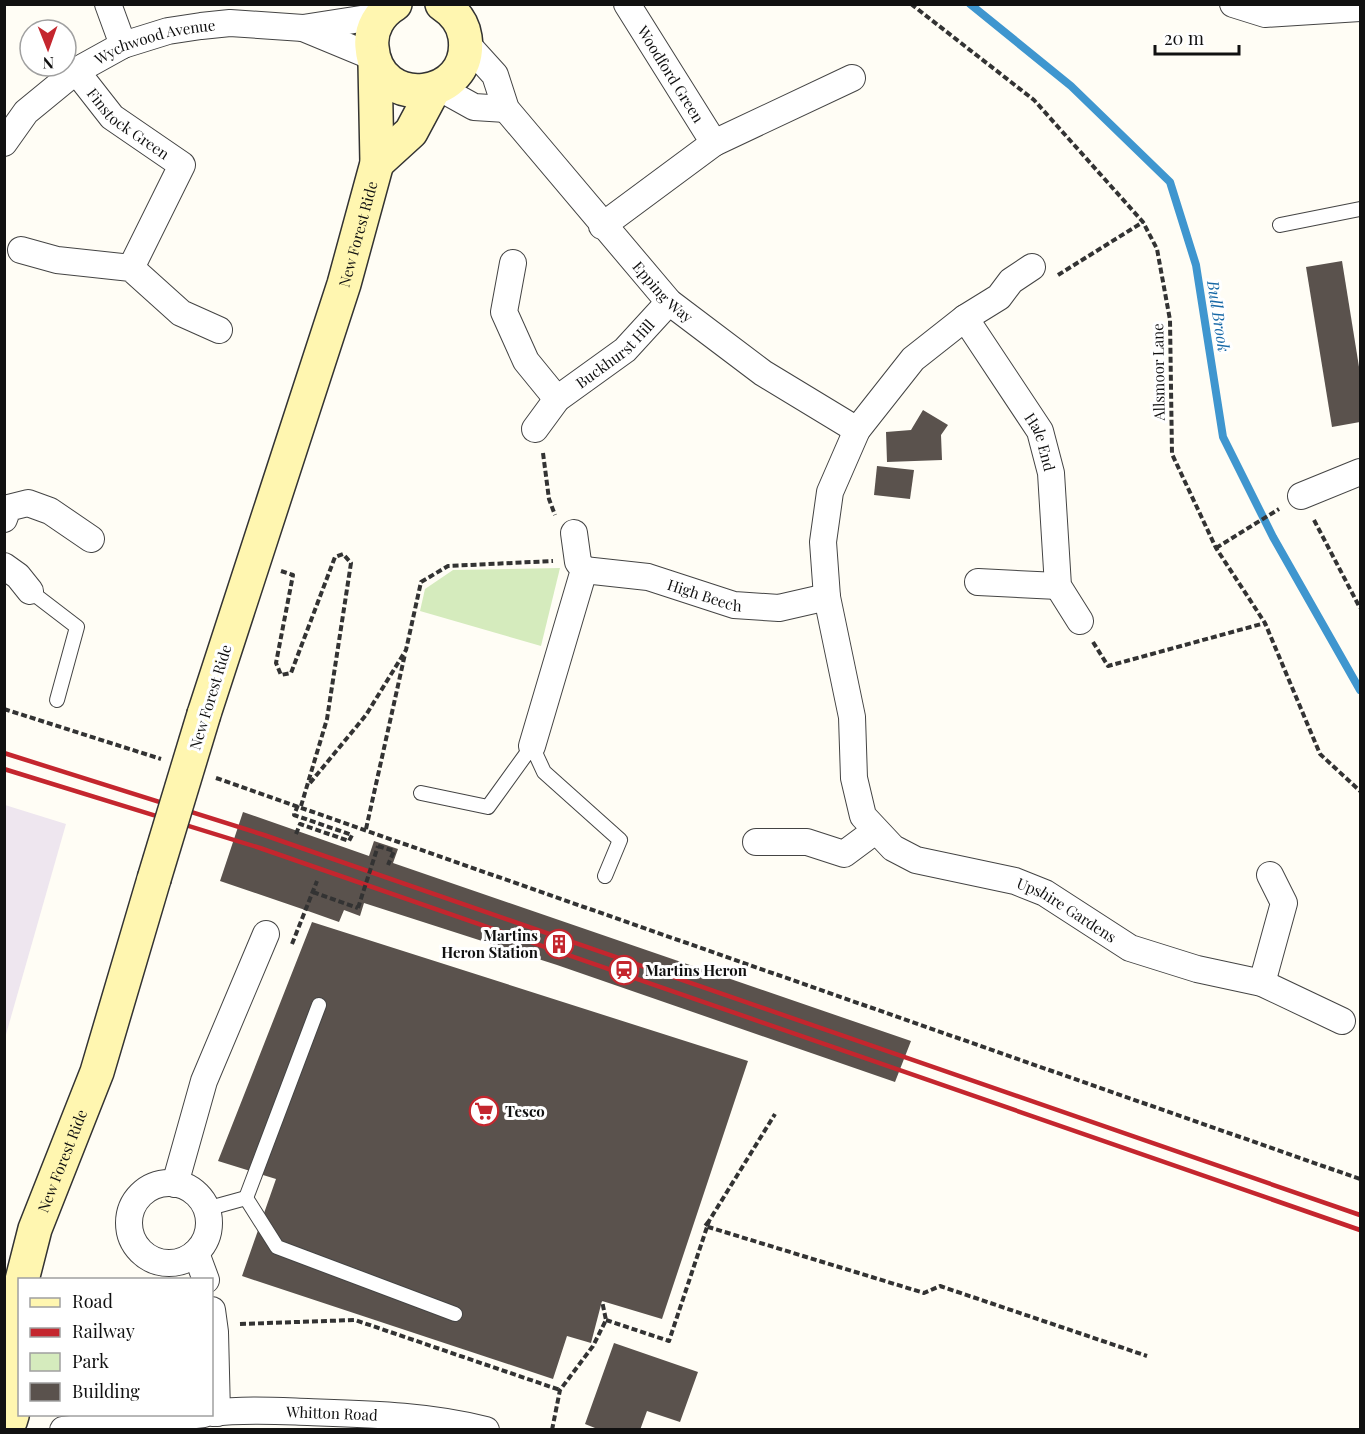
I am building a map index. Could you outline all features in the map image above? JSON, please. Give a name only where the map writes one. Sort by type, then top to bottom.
[{"type":"main road","name":"New Forest Ride","points":[[23,1278],[35,1229],[97,1072],[252,561],[345,284],[377,163],[374,29],[389,8]]},
{"type":"main road","name":"New Forest Ride","points":[[377,163],[411,132],[436,88],[459,70],[457,19]]},
{"type":"main road","points":[[374,60],[382,75],[393,85],[420,92],[436,88]]},
{"type":"main road","name":"New Forest Ride","points":[[4,1273],[35,1229]]},
{"type":"main road","points":[[13,1414],[13,1389],[5,1373],[18,1302]]},
{"type":"street","points":[[108,4],[123,45]]},
{"type":"street","name":"Woodford Green","points":[[627,4],[714,143]]},
{"type":"street","points":[[1233,4],[1265,14],[1360,8]]},
{"type":"street","name":"Wychwood Avenue","points":[[78,70],[123,45],[168,31],[220,24],[303,28],[389,8]]},
{"type":"street","name":"Epping Way","points":[[457,19],[495,75],[506,109],[602,226],[669,302],[763,373],[857,429]]},
{"type":"street","name":"Wychwood Avenue","points":[[303,28],[374,60]]},
{"type":"street","name":"Finstock Green","points":[[78,74],[112,117],[182,165],[131,268]]},
{"type":"street","name":"Wychwood Avenue","points":[[4,143],[26,112],[67,78]]},
{"type":"street","points":[[602,226],[714,143],[852,78]]},
{"type":"street","points":[[436,88],[474,107],[506,109]]},
{"type":"street","points":[[21,250],[57,261],[131,268],[181,313],[219,330]]},
{"type":"street","points":[[513,263],[504,312],[526,362],[557,399]]},
{"type":"street","points":[[857,429],[913,359],[965,318],[999,297],[1011,280],[1044,272]]},
{"type":"street","name":"Buckhurst Hill","points":[[535,429],[557,399],[625,350],[669,302]]},
{"type":"street","name":"Hale End","points":[[965,318],[1040,431],[1051,472],[1058,586],[1080,621]]},
{"type":"street","name":"Upshire Gardens","points":[[857,429],[830,492],[823,542],[827,597],[852,717],[857,795],[863,816],[875,831],[893,848],[916,860],[983,873],[1045,893],[1130,948],[1197,969],[1262,983],[1342,1021]]},
{"type":"street","points":[[1301,496],[1360,472]]},
{"type":"street","points":[[4,519],[8,508],[28,503],[50,511],[91,539]]},
{"type":"street","points":[[532,746],[584,570],[578,562],[566,526]]},
{"type":"street","points":[[4,566],[18,576],[30,591]]},
{"type":"street","name":"High Beech","points":[[584,570],[648,577],[734,605],[779,608],[827,597]]},
{"type":"street","points":[[978,582],[1058,586]]},
{"type":"street","points":[[756,842],[807,842],[844,854],[875,831]]},
{"type":"street","points":[[1262,983],[1284,903],[1270,875]]},
{"type":"street","points":[[175,1184],[204,1081],[266,934]]},
{"type":"street","points":[[162,1184],[175,1184],[194,1192],[206,1209],[208,1233],[196,1253],[185,1260],[158,1262],[141,1252],[130,1235],[130,1215],[138,1197],[149,1189],[162,1184]]},
{"type":"street","points":[[196,1253],[205,1278]]},
{"type":"street","name":"Whitton Road","points":[[213,1414],[386,1422],[457,1422],[486,1430]]},
{"type":"street","name":"Whitton Road","points":[[125,1416],[178,1418]]},
{"type":"street","name":"Whitton Road","points":[[63,1430],[194,1416]]},
{"type":"lane","points":[[1280,225],[1360,209]]},
{"type":"lane","points":[[30,591],[77,627],[57,700]]},
{"type":"lane","points":[[421,793],[488,807],[532,746],[544,772],[620,840],[605,876]]},
{"type":"lane","points":[[246,1198],[319,1005]]},
{"type":"lane","points":[[206,1209],[246,1198]]},
{"type":"lane","points":[[246,1198],[277,1247],[455,1314]]},
{"type":"path","name":"Allsmoor Lane","points":[[911,4],[1034,100],[1143,222],[1157,249],[1170,320],[1172,454],[1216,548],[1265,622],[1320,754],[1360,791]]},
{"type":"path","points":[[1044,272],[1143,222]]},
{"type":"path","points":[[535,429],[543,446],[549,500],[566,526]]},
{"type":"path","points":[[1301,496],[1360,608]]},
{"type":"path","points":[[1216,548],[1271,513]]},
{"type":"path","points":[[252,561],[293,575],[276,663],[281,675],[291,673],[335,557],[343,554],[351,563],[327,719],[307,786],[294,815],[352,835],[349,842],[300,824],[296,834]]},
{"type":"path","points":[[556,561],[448,566],[421,582],[366,829],[1360,1179]]},
{"type":"path","points":[[1080,621],[1108,666],[1265,622]]},
{"type":"path","points":[[307,786],[366,715],[406,650]]},
{"type":"path","points":[[313,892],[358,908],[378,846],[394,851],[388,865]]},
{"type":"path","points":[[266,934],[293,944],[317,881]]},
{"type":"path","points":[[775,1114],[705,1226],[924,1293],[940,1286],[1147,1356]]},
{"type":"path","points":[[606,1320],[669,1341],[709,1221]]},
{"type":"path","points":[[552,1430],[560,1390],[593,1346],[606,1320],[602,1301]]},
{"type":"path","points":[[213,1321],[244,1323],[355,1320],[560,1390]]},
{"type":"shaded area","points":[[4,805],[66,824],[5,1038]]},
{"type":"green space","points":[[560,568],[541,646],[420,611],[425,589],[453,570]]},
{"type":"building","points":[[1342,261],[1360,373],[1360,422],[1332,427],[1306,267]]},
{"type":"building","points":[[923,410],[948,425],[941,435],[942,460],[887,462],[886,432],[911,430]]},
{"type":"building","points":[[877,466],[914,470],[910,499],[874,495]]},
{"type":"building","name":"Martins Heron Station","points":[[243,812],[369,856],[374,841],[398,849],[393,863],[911,1041],[895,1082],[557,965],[364,903],[360,916],[344,910],[339,922],[220,881]]},
{"type":"building","name":"Tesco","points":[[312,922],[748,1061],[662,1319],[602,1301],[591,1343],[567,1336],[553,1379],[242,1276],[276,1179],[218,1161]]},
{"type":"building","points":[[614,1343],[698,1372],[680,1422],[647,1411],[640,1430],[600,1430],[585,1424]]},
{"type":"waterway","name":"Bull Brook","points":[[970,4],[1071,86],[1170,182],[1196,265],[1223,437],[1273,537],[1360,690]]},
{"type":"railway","points":[[4,753],[264,835],[1360,1215]]},
{"type":"railway","points":[[4,769],[260,848],[1360,1230]]},
{"type":"place","name":"Martins Heron Station","points":[[559,944]]},
{"type":"place","name":"Martins Heron","points":[[624,970]]},
{"type":"place","name":"Tesco","points":[[484,1111]]}]
